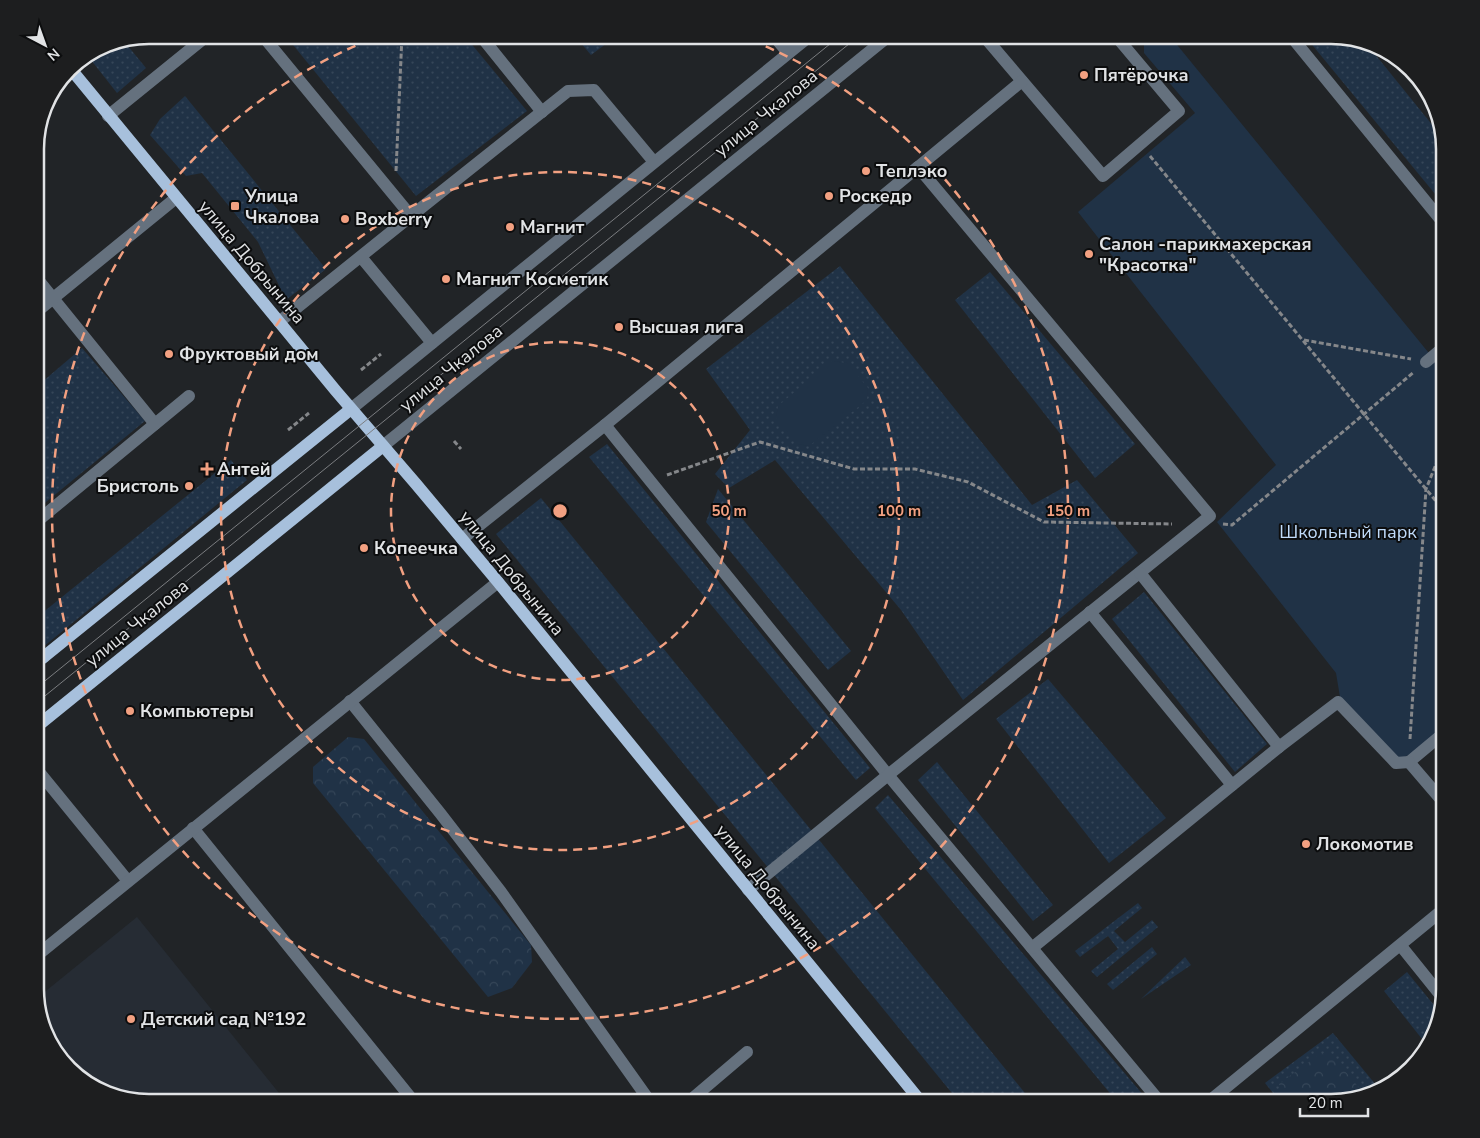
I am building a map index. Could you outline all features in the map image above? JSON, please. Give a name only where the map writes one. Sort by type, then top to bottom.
[{"type":"main road","name":"улица Добрынина","points":[[75,75],[351,409],[498,582],[915,1094]]},
{"type":"main road","name":"улица Чкалова","points":[[44,651],[351,409]]},
{"type":"main road","name":"улица Чкалова","points":[[44,721],[383,446]]},
{"type":"street","points":[[108,116],[197,44]]},
{"type":"street","points":[[269,44],[411,216]]},
{"type":"street","points":[[487,44],[542,112]]},
{"type":"street","points":[[780,44],[788,53]]},
{"type":"street","name":"улица Чкалова","points":[[351,409],[800,44]]},
{"type":"street","name":"улица Чкалова","points":[[383,446],[879,44]]},
{"type":"street","points":[[991,44],[1103,176],[1179,112],[1122,44]]},
{"type":"street","points":[[1297,44],[1436,214]]},
{"type":"street","points":[[462,539],[605,425],[1022,81]]},
{"type":"street","points":[[279,322],[568,91],[594,90],[654,162]]},
{"type":"street","points":[[748,890],[1210,516],[918,167]]},
{"type":"street","points":[[44,306],[176,198]]},
{"type":"street","points":[[361,257],[432,343]]},
{"type":"street","points":[[44,287],[155,424]]},
{"type":"street","points":[[1426,362],[1436,354]]},
{"type":"street","points":[[44,516],[189,396]]},
{"type":"street","points":[[605,425],[888,775],[1154,1094]]},
{"type":"street","points":[[1140,573],[1279,747]]},
{"type":"street","points":[[44,950],[498,582]]},
{"type":"street","points":[[1090,612],[1232,785]]},
{"type":"street","points":[[350,701],[501,892],[644,1094]]},
{"type":"street","points":[[1032,948],[1279,747],[1338,702],[1396,763],[1409,762],[1436,740]]},
{"type":"street","points":[[1409,762],[1436,794]]},
{"type":"street","points":[[44,777],[128,881]]},
{"type":"street","points":[[193,828],[409,1094]]},
{"type":"street","points":[[1219,1094],[1436,916]]},
{"type":"street","points":[[1401,946],[1436,989]]},
{"type":"street","points":[[698,1094],[747,1052]]},
{"type":"path","points":[[395,197],[402,44]]},
{"type":"path","points":[[1140,144],[1436,501]]},
{"type":"path","points":[[1303,340],[1426,362]]},
{"type":"path","points":[[361,370],[381,354]]},
{"type":"path","points":[[650,481],[760,442],[854,469],[915,469],[968,482],[1044,522],[1232,524],[1426,362]]},
{"type":"path","points":[[288,430],[309,413]]},
{"type":"path","points":[[454,441],[461,449]]},
{"type":"path","points":[[1409,762],[1426,489],[1436,464]]},
{"type":"shaded area","name":"Детский сад №192","points":[[137,917],[280,1094],[149,1094],[115,1089],[85,1073],[61,1048],[49,1023],[44,993]]},
{"type":"green space","points":[[292,44],[471,44],[527,111],[416,196]]},
{"type":"green space","points":[[582,44],[606,44],[591,55]]},
{"type":"green space","name":"Школьный парк","points":[[1144,44],[1176,44],[1436,362],[1436,734],[1413,753],[1398,760],[1340,697],[1336,673],[1217,522],[1276,465],[1078,212],[1195,113],[1144,53]]},
{"type":"green space","points":[[1311,44],[1352,46],[1375,54],[1434,127],[1436,142],[1436,195]]},
{"type":"green space","points":[[128,46],[146,68],[117,93],[92,61],[115,49]]},
{"type":"green space","points":[[185,96],[326,269],[286,300],[258,242],[202,173],[186,176],[150,135],[160,119]]},
{"type":"green space","points":[[840,266],[1032,505],[1077,480],[1138,553],[963,700],[901,610],[775,460],[729,488],[715,474],[750,430],[706,369]]},
{"type":"green space","points":[[990,272],[1135,444],[1095,478],[955,300]]},
{"type":"green space","points":[[82,348],[145,421],[44,504],[44,380]]},
{"type":"green space","points":[[832,361],[847,363],[868,388],[867,400],[809,446],[798,444],[776,418],[778,406]]},
{"type":"green space","points":[[607,444],[870,768],[856,780],[589,457]]},
{"type":"green space","points":[[231,460],[247,480],[44,646],[44,612]]},
{"type":"green space","points":[[718,489],[851,651],[828,670],[706,522]]},
{"type":"green space","points":[[541,498],[1026,1094],[953,1094],[496,534]]},
{"type":"green space","points":[[1144,592],[1267,744],[1235,772],[1112,619]]},
{"type":"green space","points":[[1048,679],[1166,818],[1109,863],[996,719]]},
{"type":"green space","points":[[348,737],[364,739],[531,945],[532,962],[512,988],[488,997],[313,783],[313,767]]},
{"type":"green space","points":[[937,762],[1053,905],[1033,921],[918,780]]},
{"type":"green space","points":[[888,795],[1142,1094],[1111,1094],[875,808]]},
{"type":"green space","points":[[1138,903],[1142,908],[1114,931],[1125,942],[1152,920],[1158,927],[1097,977],[1091,971],[1118,949],[1108,936],[1080,957],[1075,951]]},
{"type":"green space","points":[[1152,947],[1157,954],[1113,990],[1107,984]]},
{"type":"green space","points":[[1185,957],[1191,965],[1141,999]]},
{"type":"green space","points":[[1407,972],[1435,1006],[1431,1023],[1423,1040],[1384,991]]},
{"type":"green space","points":[[1333,1033],[1375,1084],[1365,1089],[1345,1093],[1274,1094],[1265,1083]]},
{"type":"green space","points":[[1321,1053],[1332,1055],[1361,1090],[1331,1094],[1281,1094],[1279,1084]]},
{"type":"tram line","points":[[44,682],[830,44]]},
{"type":"tram line","points":[[44,697],[849,44]]},
{"type":"place","name":"Пятёрочка","points":[[1084,75]]},
{"type":"place","name":"Теплэко","points":[[866,171]]},
{"type":"place","name":"Роскедр","points":[[829,196]]},
{"type":"place","name":"Улица Чкалова","points":[[235,206]]},
{"type":"place","name":"Boxberry","points":[[345,219]]},
{"type":"place","name":"Магнит","points":[[510,227]]},
{"type":"place","name":"Салон -парикмахерская \"Красотка\"","points":[[1089,254]]},
{"type":"place","name":"Магнит Косметик","points":[[446,279]]},
{"type":"place","name":"Высшая лига","points":[[619,327]]},
{"type":"place","name":"Фруктовый дом","points":[[169,354]]},
{"type":"place","name":"Антей","points":[[207,469]]},
{"type":"place","name":"Бристоль","points":[[189,486]]},
{"type":"place","name":"Копеечка","points":[[364,548]]},
{"type":"place","name":"Компьютеры","points":[[130,711]]},
{"type":"place","name":"Локомотив","points":[[1306,844]]},
{"type":"place","name":"Детский сад №192","points":[[131,1019]]}]
